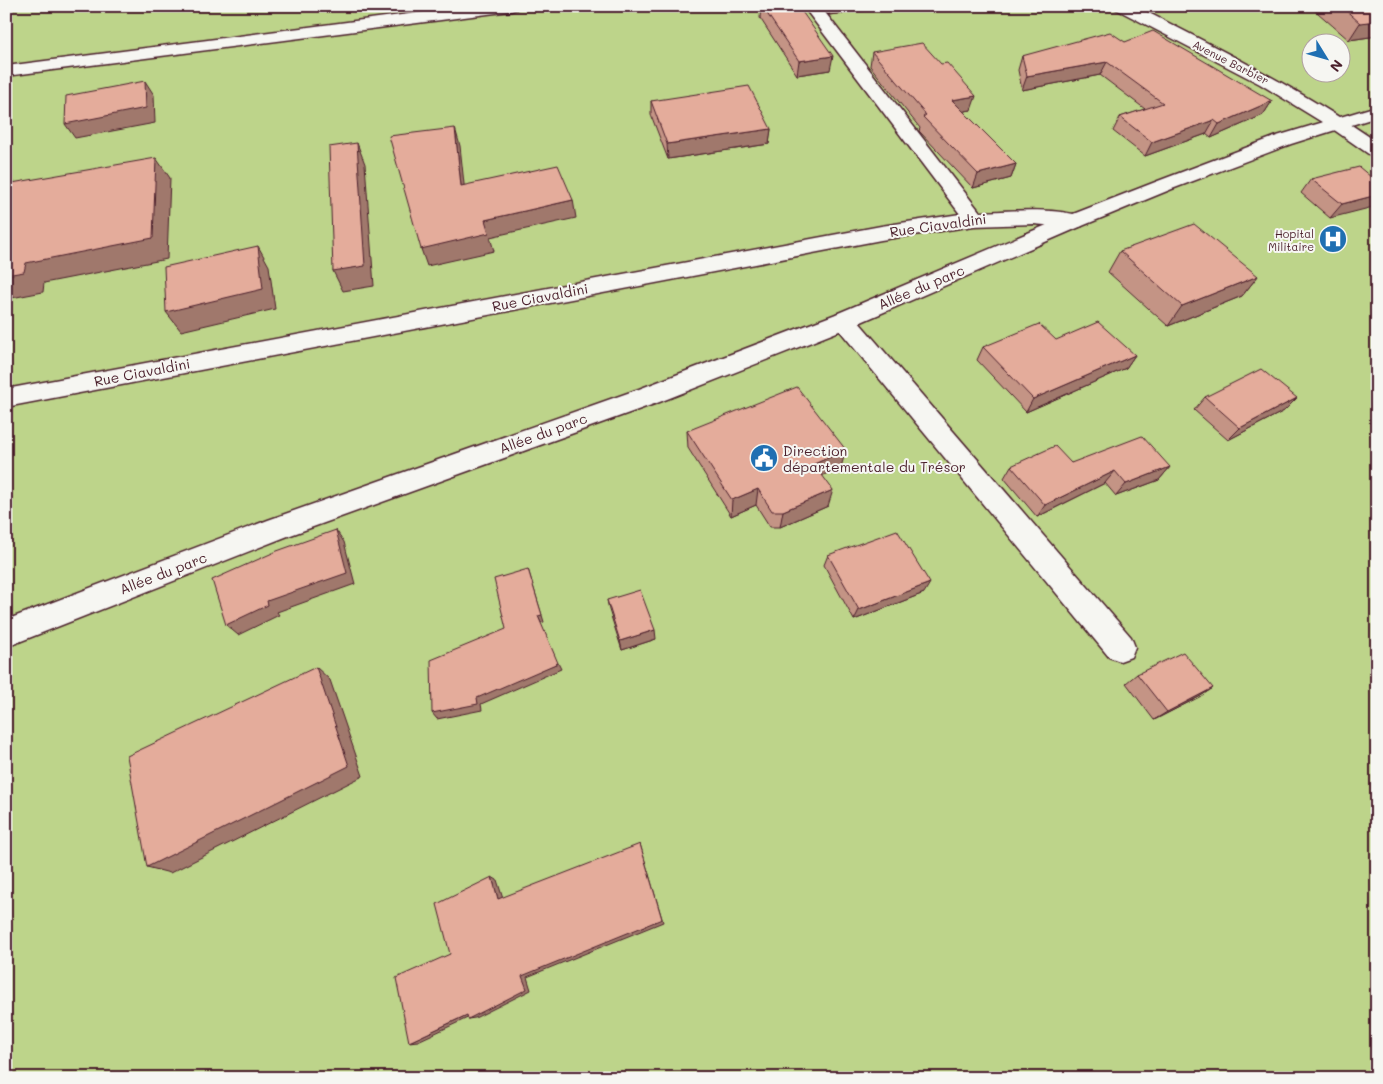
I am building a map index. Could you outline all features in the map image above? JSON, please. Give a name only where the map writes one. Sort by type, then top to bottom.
[{"type":"street","points":[[6,71],[511,6]]},
{"type":"street","points":[[811,6],[974,219]]},
{"type":"street","name":"Avenue Barbier","points":[[1122,6],[1266,80],[1337,123],[1377,151]]},
{"type":"street","name":"Allée du parc","points":[[6,634],[278,528],[648,396],[844,320],[1075,220],[1275,144],[1377,111]]},
{"type":"street","name":"Rue Ciavaldini","points":[[6,398],[852,239],[974,219],[1034,217],[1075,220]]},
{"type":"street","points":[[844,320],[1120,647]]},
{"type":"green space","points":[[6,6],[1377,6],[1377,1078],[6,1078]]},
{"type":"building","points":[[762,6],[798,6],[833,56],[799,61]]},
{"type":"building","points":[[1341,6],[1377,6],[1377,21],[1360,23]]},
{"type":"building","points":[[1153,31],[1272,101],[1219,124],[1214,120],[1152,142],[1120,117],[1163,103],[1107,62],[1027,76],[1022,56],[1110,32],[1125,42]]},
{"type":"building","points":[[922,43],[941,64],[947,63],[976,96],[952,100],[1016,164],[978,174],[923,117],[926,115],[872,52]]},
{"type":"building","points":[[145,81],[146,108],[65,124],[66,96]]},
{"type":"building","points":[[749,86],[771,129],[667,144],[651,101]]},
{"type":"building","points":[[455,128],[461,186],[558,165],[573,200],[485,220],[489,233],[421,249],[389,136]]},
{"type":"building","points":[[357,143],[365,266],[333,271],[329,147]]},
{"type":"building","points":[[156,158],[153,238],[26,263],[24,272],[6,275],[6,184]]},
{"type":"building","points":[[1359,167],[1377,182],[1377,195],[1342,204],[1311,179]]},
{"type":"building","points":[[1194,224],[1258,276],[1182,306],[1120,251]]},
{"type":"building","points":[[258,246],[263,289],[166,312],[164,267]]},
{"type":"building","points":[[1098,322],[1135,355],[1033,399],[983,347],[1039,324],[1056,340]]},
{"type":"building","points":[[1261,369],[1297,398],[1240,428],[1205,397]]},
{"type":"building","name":"Direction départementale du Trésor","points":[[797,387],[846,450],[814,464],[833,490],[783,511],[772,511],[758,489],[732,500],[687,431]]},
{"type":"building","points":[[1142,436],[1170,467],[1126,484],[1115,471],[1045,505],[1011,466],[1055,446],[1071,463]]},
{"type":"building","points":[[336,530],[347,573],[267,601],[268,605],[226,625],[212,580],[277,551]]},
{"type":"building","points":[[897,530],[930,583],[859,610],[828,555]]},
{"type":"building","points":[[528,569],[542,615],[538,616],[558,663],[477,698],[478,704],[432,713],[431,660],[506,629],[494,579]]},
{"type":"building","points":[[640,590],[655,630],[620,641],[607,600]]},
{"type":"building","points":[[1183,652],[1213,688],[1167,712],[1137,674]]},
{"type":"building","points":[[316,667],[349,766],[147,867],[127,756]]},
{"type":"building","points":[[640,844],[662,919],[522,976],[527,989],[468,1019],[467,1015],[409,1042],[396,978],[450,954],[437,904],[492,877],[498,899]]},
{"type":"place","name":"Hopital Militaire","points":[[1333,239]]},
{"type":"place","name":"Direction départementale du Trésor","points":[[764,458]]}]
